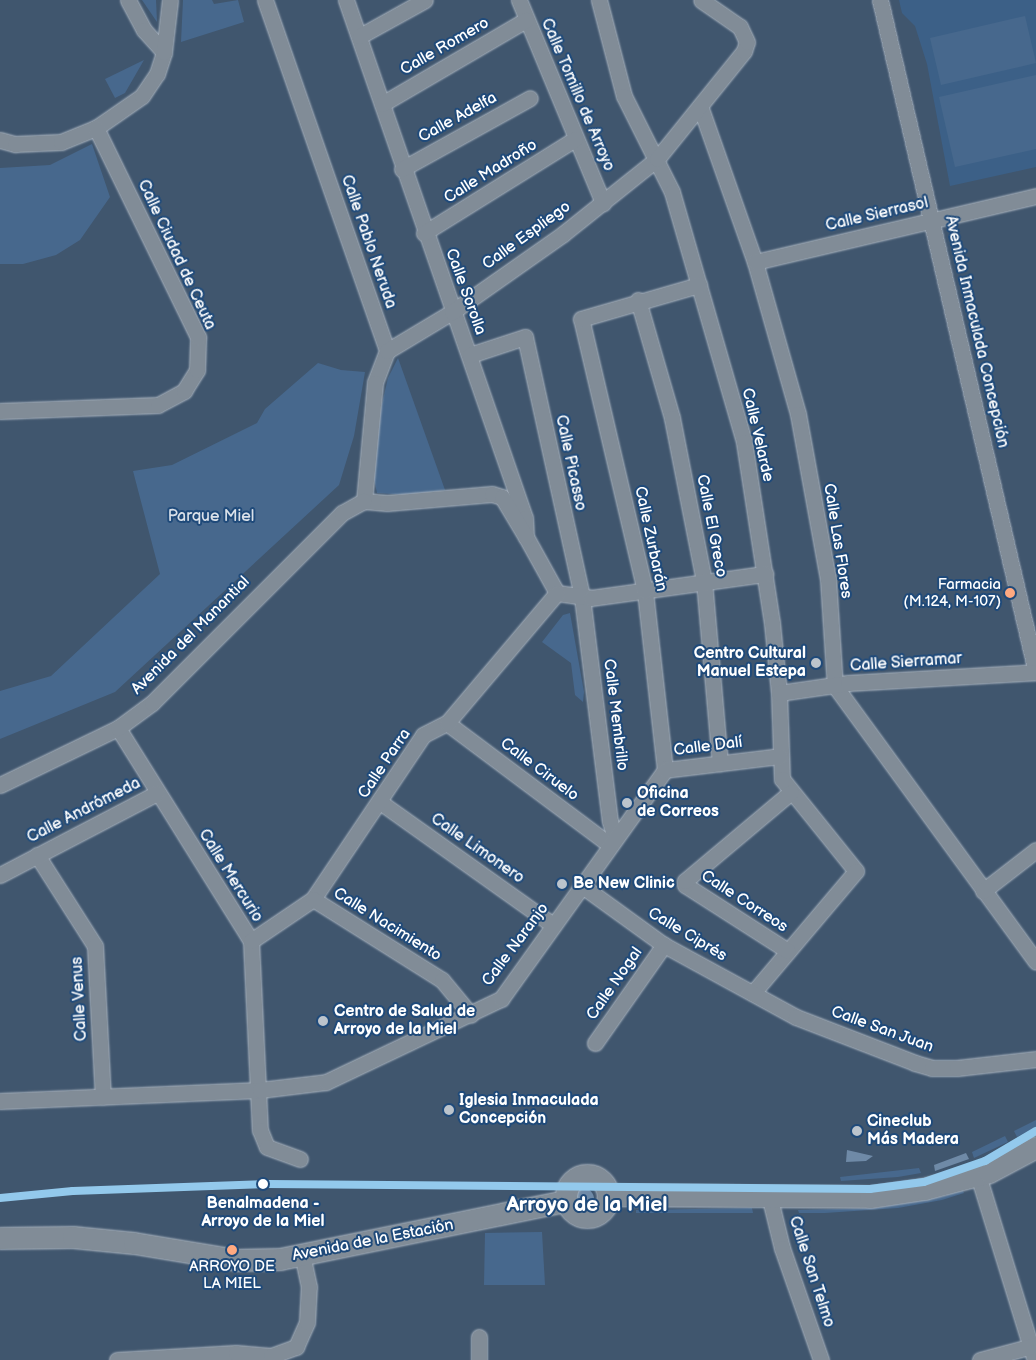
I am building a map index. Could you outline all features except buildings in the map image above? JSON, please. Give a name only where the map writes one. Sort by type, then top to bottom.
[{"type":"main road","points":[[608,1195],[870,1197],[924,1189],[978,1175],[1036,1147]]},
{"type":"main road","points":[[585,1174],[604,1182],[608,1195],[605,1208],[594,1216],[574,1213],[566,1201],[571,1181],[585,1174]]},
{"type":"main road","name":"Avenida de la Estación","points":[[0,1238],[73,1237],[134,1243],[237,1260],[302,1255],[566,1201]]},
{"type":"street","points":[[128,0],[144,30],[164,52]]},
{"type":"street","points":[[0,140],[15,144],[61,142],[96,128],[142,96],[157,74],[164,52],[170,0]]},
{"type":"street","name":"Calle Pablo Neruda","points":[[265,0],[388,351]]},
{"type":"street","name":"Calle Sorolla","points":[[346,0],[360,36],[424,233],[452,312],[470,355],[525,518],[526,537],[557,593]]},
{"type":"street","points":[[360,36],[426,0]]},
{"type":"street","name":"Calle Tomillo de Arroyo","points":[[519,0],[603,203]]},
{"type":"street","name":"Calle Velarde","points":[[599,0],[624,96],[672,192],[744,442],[765,574],[779,693],[782,779],[856,871],[788,951]]},
{"type":"street","name":"Calle Espliego","points":[[388,351],[452,312],[603,203],[657,159],[744,51],[747,42],[744,33],[701,0]]},
{"type":"street","name":"Avenida Inmaculada Concepción","points":[[880,0],[1036,672]]},
{"type":"street","name":"Calle Romero","points":[[382,104],[526,20]]},
{"type":"street","name":"Calle Adelfa","points":[[402,169],[530,98]]},
{"type":"street","name":"Calle Las Flores","points":[[700,106],[755,262],[798,414],[828,579],[835,686]]},
{"type":"street","name":"Calle Ciudad de Ceuta","points":[[0,411],[158,405],[184,391],[197,370],[198,337],[96,128]]},
{"type":"street","name":"Calle Madroño","points":[[424,233],[575,139]]},
{"type":"street","name":"Calle Sierrasol","points":[[755,262],[1036,196]]},
{"type":"street","points":[[638,300],[699,285]]},
{"type":"street","name":"Calle Zurbarán","points":[[638,300],[581,319],[645,591],[665,770]]},
{"type":"street","name":"Calle El Greco","points":[[638,300],[672,418],[704,581],[720,763]]},
{"type":"street","name":"Calle Picasso","points":[[470,355],[525,337],[582,597]]},
{"type":"street","points":[[388,351],[376,383],[364,501],[387,503],[492,494],[502,497],[526,537]]},
{"type":"street","name":"Avenida del Manantial","points":[[0,786],[118,728],[152,703],[342,513],[364,501]]},
{"type":"street","points":[[557,593],[582,597],[645,591],[704,581],[765,574]]},
{"type":"street","name":"Calle Parra","points":[[313,899],[423,736],[447,723],[557,593]]},
{"type":"street","name":"Calle Membrillo","points":[[582,597],[612,841]]},
{"type":"street","name":"Calle Sierramar","points":[[779,693],[835,686],[1036,672]]},
{"type":"street","points":[[835,686],[1036,962]]},
{"type":"street","name":"Calle Ciruelo","points":[[447,723],[612,841]]},
{"type":"street","name":"Calle Mercurio","points":[[118,728],[251,942],[260,1090],[260,1130],[267,1147],[300,1159]]},
{"type":"street","name":"Calle Dalí","points":[[612,841],[665,770],[780,756]]},
{"type":"street","name":"Calle Correos","points":[[788,951],[685,885],[685,881],[791,792]]},
{"type":"street","name":"Calle Andrómeda","points":[[0,875],[158,793]]},
{"type":"street","name":"Calle Limonero","points":[[380,802],[553,925]]},
{"type":"street","name":"Calle Naranjo","points":[[0,1101],[260,1090],[326,1082],[471,1015],[501,999],[612,841]]},
{"type":"street","points":[[983,891],[1036,850]]},
{"type":"street","name":"Calle Venus","points":[[37,855],[95,946],[103,1097]]},
{"type":"street","name":"Calle Ciprés","points":[[581,885],[664,945],[753,993]]},
{"type":"street","name":"Calle Nacimiento","points":[[251,942],[313,899],[442,980],[471,1015]]},
{"type":"street","name":"Calle Nogal","points":[[595,1043],[664,945]]},
{"type":"street","points":[[753,993],[788,951]]},
{"type":"street","name":"Calle San Juan","points":[[753,993],[796,1017],[932,1068],[1036,1059]]},
{"type":"street","points":[[978,1175],[1034,1350],[980,1360]]},
{"type":"street","name":"Calle San Telmo","points":[[769,1195],[782,1248],[822,1360]]},
{"type":"street","points":[[117,1360],[236,1353],[271,1356],[296,1347],[307,1322],[309,1287],[302,1255]]},
{"type":"street","points":[[479,1337],[479,1360]]},
{"type":"shaded area","points":[[899,0],[1036,0],[1036,167],[950,186],[927,64],[915,26],[902,13]]},
{"type":"shaded area","points":[[847,1150],[873,1156],[866,1161],[846,1162]]},
{"type":"shaded area","points":[[966,1153],[969,1159],[935,1171],[934,1165]]},
{"type":"shaded area","points":[[583,1188],[591,1191],[594,1199],[591,1207],[583,1210],[575,1207],[572,1199],[575,1191]]},
{"type":"green space","points":[[142,0],[156,0],[157,22]]},
{"type":"green space","points":[[183,0],[212,0],[214,4],[238,0],[244,22],[181,42]]},
{"type":"green space","points":[[1025,16],[1036,63],[941,85],[930,38]]},
{"type":"green space","points":[[144,60],[125,93],[115,98],[105,79]]},
{"type":"green space","points":[[1036,75],[1036,149],[955,167],[939,97]]},
{"type":"green space","points":[[92,144],[110,197],[80,240],[56,255],[23,264],[0,264],[0,168],[50,165]]},
{"type":"green space","points":[[398,358],[445,490],[409,495],[377,493],[374,479],[380,412],[388,378]]},
{"type":"green space","name":"Parque Miel","points":[[318,363],[341,370],[365,372],[354,436],[339,485],[115,692],[0,739],[0,691],[51,676],[160,574],[133,471],[172,465],[257,423],[265,409]]},
{"type":"green space","points":[[570,613],[584,692],[583,702],[575,695],[571,663],[542,642],[563,615]]},
{"type":"green space","points":[[1036,1120],[1036,1127],[1017,1137],[1014,1131]]},
{"type":"green space","points":[[1036,1131],[1036,1135],[985,1162],[983,1159]]},
{"type":"green space","points":[[1005,1136],[1008,1142],[974,1158],[972,1152]]},
{"type":"green space","points":[[972,1163],[973,1167],[930,1180],[870,1189],[802,1189],[803,1185],[869,1185],[929,1177]]},
{"type":"green space","points":[[919,1168],[921,1173],[898,1177],[841,1181],[840,1177]]},
{"type":"green space","points":[[962,1189],[964,1193],[942,1200],[898,1208],[825,1213],[799,1213],[798,1210],[875,1208],[945,1196]]},
{"type":"green space","points":[[752,1208],[753,1213],[636,1213],[636,1210]]},
{"type":"green space","points":[[542,1232],[545,1285],[484,1285],[485,1233]]},
{"type":"transit line","points":[[0,1198],[73,1191],[267,1184],[870,1189],[924,1182],[985,1161],[1036,1131]]},
{"type":"place","name":"Farmacia (M.124, M-107)","points":[[1010,593]]},
{"type":"place","name":"Centro Cultural Manuel Estepa","points":[[816,663]]},
{"type":"place","name":"Oficina de Correos","points":[[627,803]]},
{"type":"place","name":"Be New Clinic","points":[[562,884]]},
{"type":"place","name":"Centro de Salud de Arroyo de la Miel","points":[[323,1021]]},
{"type":"place","name":"Iglesia Inmaculada Concepción","points":[[449,1110]]},
{"type":"place","name":"Cineclub Más Madera","points":[[857,1131]]},
{"type":"place","name":"Benalmadena - Arroyo de la Miel","points":[[263,1184]]},
{"type":"place","name":"ARROYO DE LA MIEL","points":[[232,1250]]},
{"type":"district","name":"Arroyo de la Miel","points":[[587,1205]]}]
